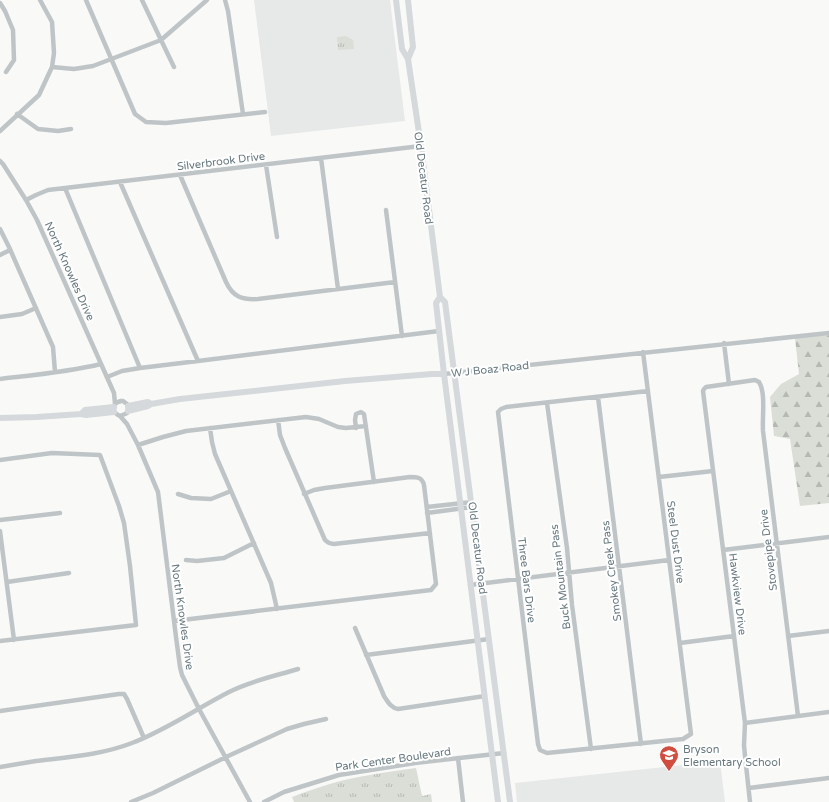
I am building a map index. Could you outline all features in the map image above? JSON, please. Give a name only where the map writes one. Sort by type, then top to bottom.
[{"type":"main road","name":"Old Decatur Road","points":[[396,0],[402,49],[408,59],[421,146],[440,297],[445,302],[510,802]]},
{"type":"main road","name":"Old Decatur Road","points":[[408,0],[413,47],[408,59]]},
{"type":"main road","name":"Old Decatur Road","points":[[440,297],[436,303],[439,331],[498,802]]},
{"type":"main road","name":"W J Boaz Road","points":[[126,408],[148,402],[151,404],[180,399],[345,381],[444,374]]},
{"type":"main road","points":[[0,418],[86,415],[114,408]]},
{"type":"street","points":[[0,131],[39,95],[52,67],[54,53],[52,22],[40,0]]},
{"type":"street","points":[[86,0],[135,114],[146,122],[166,123],[265,112]]},
{"type":"street","points":[[142,0],[174,67]]},
{"type":"street","points":[[52,67],[74,69],[93,66],[160,40],[207,0]]},
{"type":"street","points":[[225,0],[228,10],[243,114]]},
{"type":"street","points":[[0,3],[13,30],[14,60],[6,72]]},
{"type":"street","points":[[17,114],[38,129],[58,131],[71,129]]},
{"type":"street","name":"Silverbrook Drive","points":[[26,200],[48,190],[421,146]]},
{"type":"street","points":[[321,158],[338,289]]},
{"type":"street","name":"North Knowles Drive","points":[[0,161],[26,200],[37,220],[114,393],[126,408],[127,424]]},
{"type":"street","points":[[266,164],[277,238]]},
{"type":"street","points":[[180,175],[229,288],[243,299],[250,300],[395,282]]},
{"type":"street","points":[[120,182],[198,361]]},
{"type":"street","points":[[65,188],[140,368]]},
{"type":"street","points":[[386,210],[402,336]]},
{"type":"street","points":[[0,229],[53,347],[55,372]]},
{"type":"street","points":[[0,255],[10,250]]},
{"type":"street","points":[[0,317],[22,314],[36,308]]},
{"type":"street","points":[[107,377],[122,371],[140,368],[439,331]]},
{"type":"street","name":"W J Boaz Road","points":[[444,374],[829,332]]},
{"type":"street","points":[[724,343],[729,384]]},
{"type":"street","name":"Steel Dust Drive","points":[[641,744],[683,739],[691,734],[643,352]]},
{"type":"street","points":[[0,379],[101,364]]},
{"type":"street","name":"Stovepipe Drive","points":[[729,384],[755,380],[761,385],[763,431],[798,716]]},
{"type":"street","name":"Hawkview Drive","points":[[729,384],[708,386],[703,391],[745,723],[745,756],[750,802]]},
{"type":"street","points":[[547,403],[648,391]]},
{"type":"street","name":"North Knowles Drive","points":[[114,393],[114,408]]},
{"type":"street","name":"Smokey Creek Pass","points":[[598,397],[641,744]]},
{"type":"street","points":[[118,402],[126,408],[125,414],[120,416],[116,414],[114,408],[118,402]]},
{"type":"street","name":"Three Bars Drive","points":[[547,403],[506,407],[498,412],[538,744],[542,752],[547,753],[591,749]]},
{"type":"street","name":"Buck Mountain Pass","points":[[547,403],[591,749]]},
{"type":"street","points":[[356,428],[356,414],[361,412],[364,414],[374,482]]},
{"type":"street","name":"North Knowles Drive","points":[[120,416],[127,424],[138,445],[158,492],[182,675],[250,802]]},
{"type":"street","points":[[138,445],[175,434],[210,428],[306,417],[319,419],[338,427],[356,428],[366,426]]},
{"type":"street","points":[[278,420],[281,438],[304,494],[325,540],[329,544],[430,533]]},
{"type":"street","points":[[210,428],[215,454],[271,583],[277,609]]},
{"type":"street","points":[[0,460],[52,453],[100,455],[120,506],[124,523],[136,625],[0,641]]},
{"type":"street","points":[[659,477],[713,470]]},
{"type":"street","points":[[174,621],[431,590],[436,584],[424,485],[421,479],[415,477],[319,489],[304,494]]},
{"type":"street","points":[[178,494],[191,498],[211,499],[231,491]]},
{"type":"street","points":[[427,510],[472,504]]},
{"type":"street","points":[[0,520],[60,513]]},
{"type":"street","points":[[0,531],[14,640]]},
{"type":"street","points":[[723,550],[829,537]]},
{"type":"street","points":[[186,560],[198,561],[224,558],[254,543]]},
{"type":"street","points":[[470,585],[669,560]]},
{"type":"street","points":[[7,582],[69,573]]},
{"type":"street","points":[[355,628],[384,696],[394,708],[398,709],[485,696]]},
{"type":"street","points":[[788,636],[829,631]]},
{"type":"street","points":[[680,643],[734,636]]},
{"type":"street","points":[[366,655],[489,639]]},
{"type":"street","points":[[0,767],[104,752],[131,744],[167,727],[242,686],[298,669]]},
{"type":"street","points":[[0,710],[124,694],[144,738]]},
{"type":"street","points":[[745,723],[829,712]]},
{"type":"street","points":[[131,802],[153,793],[286,729],[326,718]]},
{"type":"street","points":[[591,749],[641,744]]},
{"type":"street","name":"Park Center Boulevard","points":[[264,802],[284,792],[339,774],[415,763],[504,753]]},
{"type":"street","points":[[458,758],[463,802]]},
{"type":"street","points":[[749,788],[829,778]]},
{"type":"shaded area","points":[[254,0],[390,0],[405,121],[271,136]]},
{"type":"shaded area","name":"Bryson Elementary School","points":[[720,761],[725,802],[517,802],[515,783]]},
{"type":"green space","points":[[346,36],[353,40],[354,49],[338,50],[337,37]]},
{"type":"green space","points":[[829,335],[829,503],[800,506],[790,439],[774,436],[770,397],[781,384],[799,374],[795,338]]},
{"type":"green space","points":[[416,768],[422,796],[431,794],[432,802],[294,802],[292,797],[340,781]]},
{"type":"place","name":"Bryson Elementary School","points":[[669,772]]}]
